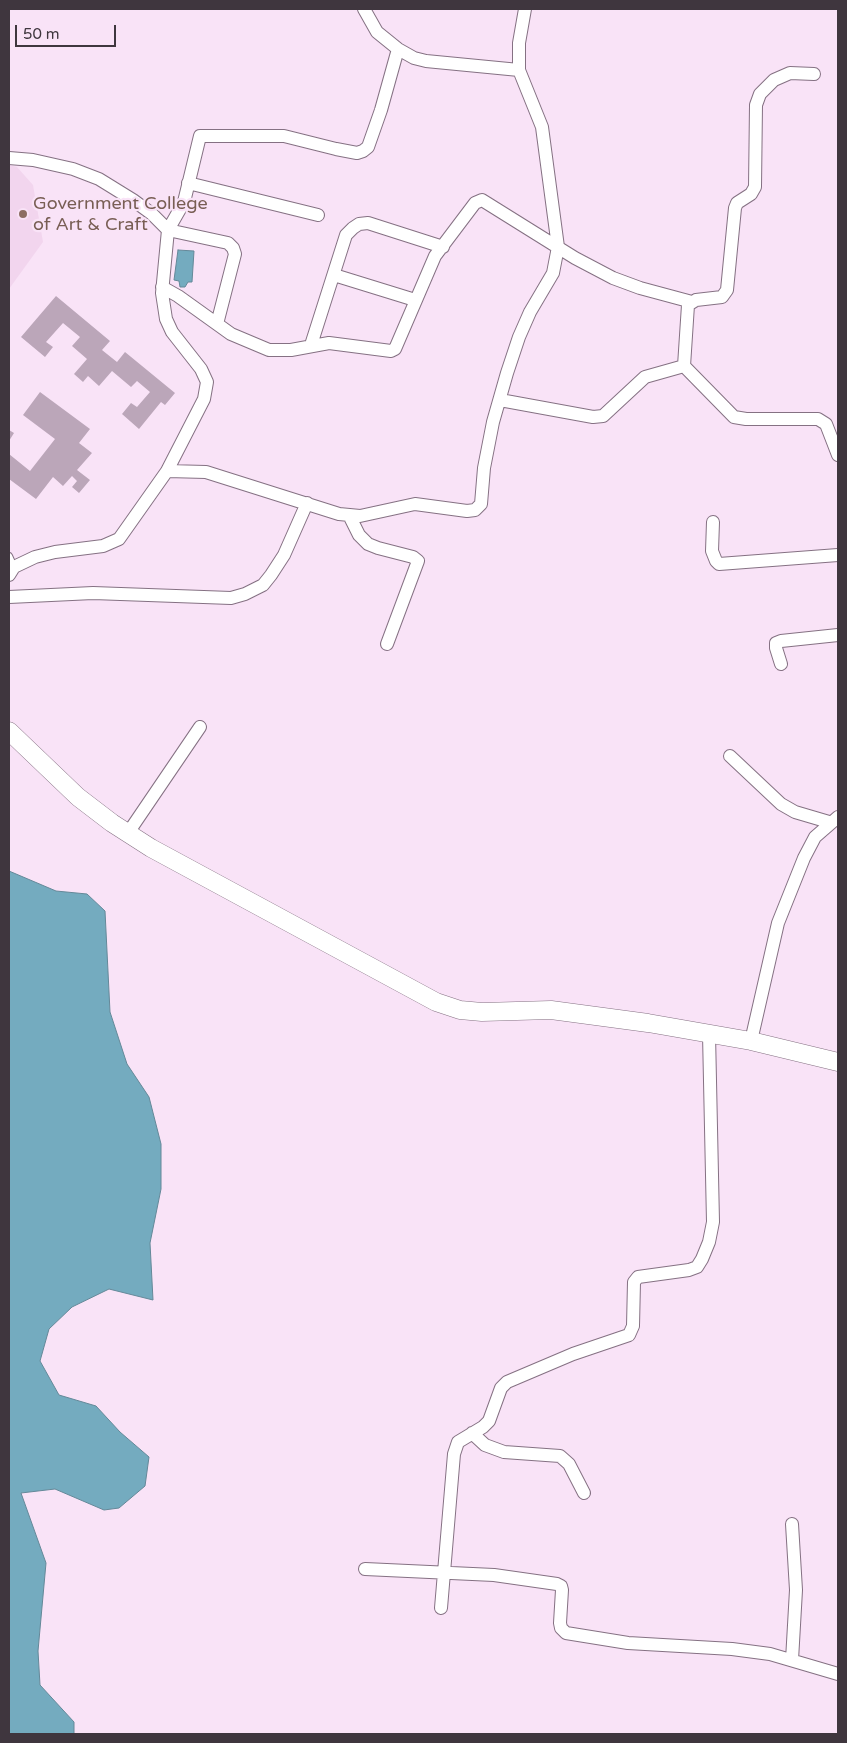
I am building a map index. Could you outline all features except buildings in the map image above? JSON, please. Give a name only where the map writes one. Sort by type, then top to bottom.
[{"type":"street","points":[[364,9],[377,32],[398,49],[414,58],[426,61],[519,70]]},
{"type":"street","points":[[167,470],[206,472],[349,515],[360,516],[415,504],[475,510],[481,504],[484,468],[500,400],[518,337],[553,273],[558,246],[542,127],[519,70],[519,44],[525,9]]},
{"type":"street","points":[[11,566],[42,555],[103,546],[119,539],[167,470],[204,399],[206,382],[201,369],[172,332],[166,319],[162,287],[168,230],[184,202],[197,140],[205,134],[284,136],[336,149],[357,153],[363,152],[368,147],[381,110],[398,49]]},
{"type":"street","points":[[162,287],[231,334],[269,350],[291,350],[329,343],[391,351],[396,349],[435,256],[475,203],[482,200],[613,278],[640,288],[692,302],[722,297],[727,290],[735,208],[737,203],[751,194],[755,186],[756,104],[760,94],[774,80],[790,73],[814,74]]},
{"type":"street","points":[[9,158],[33,160],[73,169],[99,179],[152,214],[168,230],[228,243],[233,248],[234,254],[217,324]]},
{"type":"street","points":[[188,183],[318,215]]},
{"type":"street","points":[[312,345],[346,235],[359,224],[368,224],[443,246]]},
{"type":"street","points":[[334,275],[415,300]]},
{"type":"street","points":[[692,302],[688,305],[684,366],[734,417],[746,420],[818,419],[826,424],[838,455]]},
{"type":"street","points":[[500,400],[593,417],[603,416],[645,377],[684,366]]},
{"type":"street","points":[[9,596],[93,593],[231,598],[245,594],[262,585],[284,556],[307,503]]},
{"type":"street","points":[[349,515],[359,535],[368,544],[414,557],[418,561],[388,644]]},
{"type":"street","points":[[713,522],[712,551],[716,562],[719,564],[838,555]]},
{"type":"street","points":[[780,664],[776,643],[838,634]]},
{"type":"street","points":[[128,833],[200,727]]},
{"type":"street","points":[[9,731],[78,797],[128,833],[227,890],[436,1002],[460,1010],[482,1012],[551,1010],[752,1041],[838,1062]]},
{"type":"street","points":[[730,756],[781,804],[795,812],[834,820]]},
{"type":"street","points":[[752,1041],[778,923],[804,858],[815,837],[834,820]]},
{"type":"street","points":[[441,1608],[455,1447],[458,1442],[490,1421],[501,1388],[507,1382],[573,1354],[629,1335],[632,1326],[634,1282],[638,1276],[688,1270],[697,1267],[702,1259],[709,1242],[713,1222],[709,1034]]},
{"type":"street","points":[[472,1434],[485,1445],[504,1452],[560,1456],[569,1464],[584,1493]]},
{"type":"street","points":[[792,1524],[796,1590],[792,1660]]},
{"type":"street","points":[[365,1568],[494,1575],[561,1586],[560,1623],[561,1628],[566,1632],[643,1645],[732,1649],[792,1660],[838,1674]]},
{"type":"shaded area","name":"Government College of Art & Craft","points":[[9,165],[17,167],[33,185],[43,242],[9,289]]},
{"type":"water","points":[[178,250],[194,251],[192,282],[188,282],[185,287],[180,287],[179,281],[174,280]]},
{"type":"water","points":[[9,871],[56,891],[87,894],[105,911],[110,1012],[127,1064],[149,1097],[161,1144],[161,1189],[150,1243],[153,1300],[109,1289],[72,1307],[49,1329],[40,1361],[59,1395],[96,1406],[120,1432],[149,1457],[145,1486],[119,1508],[104,1510],[55,1489],[21,1493],[46,1563],[38,1651],[40,1685],[74,1722],[74,1734],[9,1734]]},
{"type":"place","name":"Government College of Art & Craft","points":[[23,214]]}]
